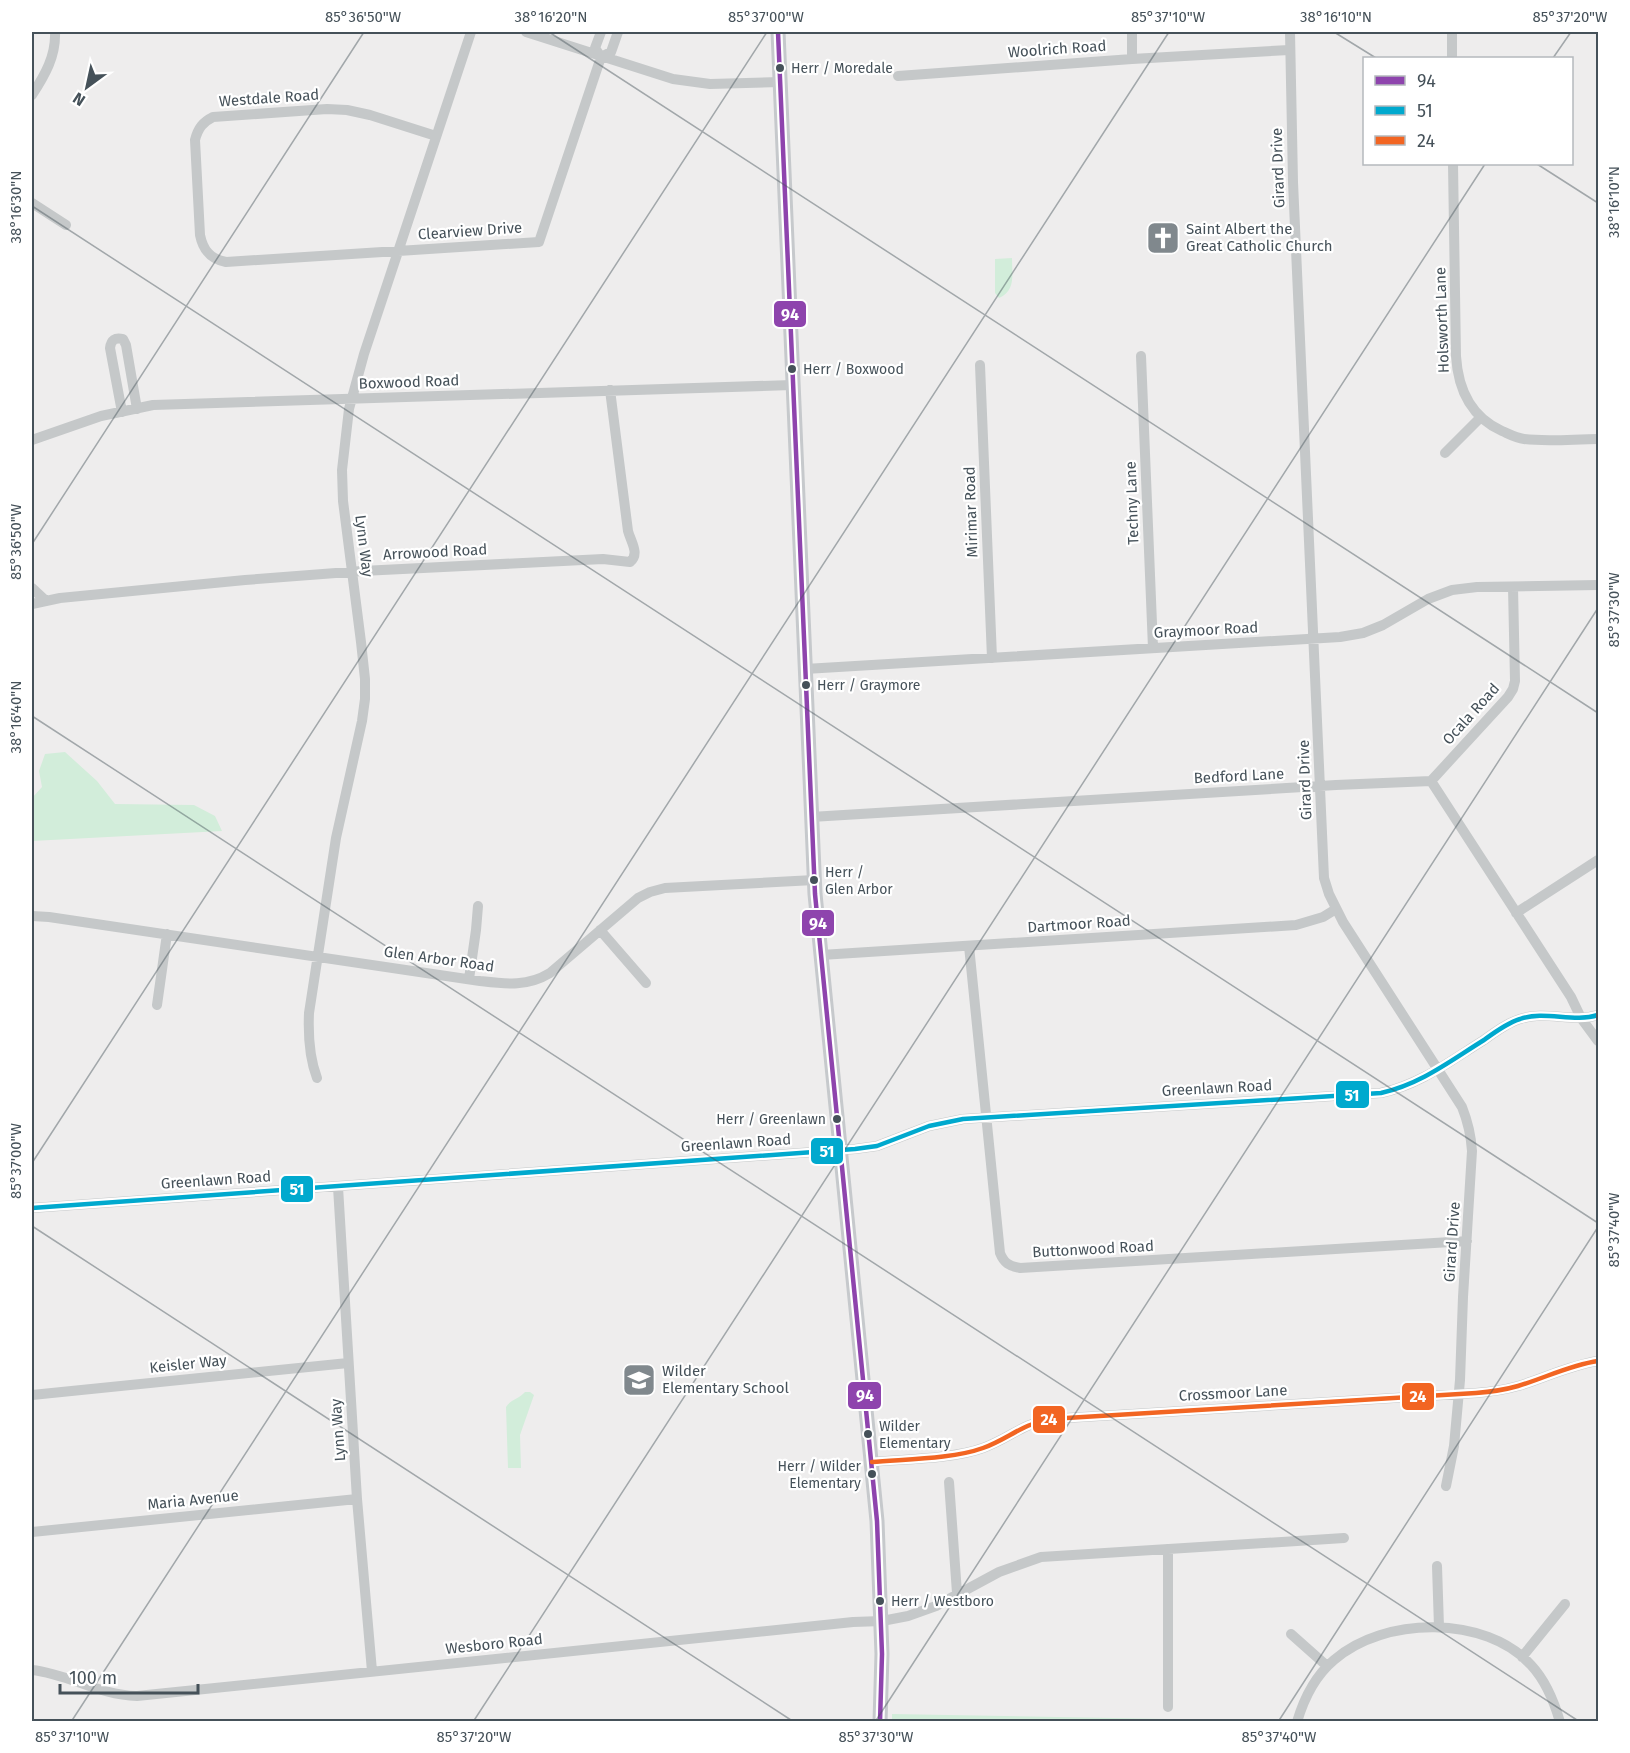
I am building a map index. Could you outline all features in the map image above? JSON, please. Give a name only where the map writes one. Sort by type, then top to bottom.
[{"type":"main road","points":[[778,32],[814,880],[877,1521],[882,1621],[880,1722]]},
{"type":"street","points":[[32,95],[51,61],[56,43],[55,32]]},
{"type":"street","name":"Lynn Way","points":[[317,1078],[310,1052],[309,1013],[336,838],[365,699],[365,679],[343,501],[342,470],[345,436],[351,399],[364,354],[471,32]]},
{"type":"street","points":[[526,32],[645,71],[688,82],[710,84],[780,82]]},
{"type":"street","points":[[601,32],[595,48],[601,57]]},
{"type":"street","points":[[601,57],[611,52],[618,32]]},
{"type":"street","points":[[1132,32],[1132,59]]},
{"type":"street","name":"Girard Drive","points":[[1290,32],[1293,182],[1324,878],[1343,922],[1462,1107],[1471,1138],[1458,1393],[1454,1446],[1446,1486]]},
{"type":"street","points":[[1452,32],[1452,57]]},
{"type":"street","name":"Woolrich Road","points":[[898,76],[1289,50]]},
{"type":"street","name":"Clearview Drive","points":[[209,255],[226,262],[539,242],[601,57]]},
{"type":"street","name":"Westdale Road","points":[[209,255],[202,246],[200,235],[195,140],[197,132],[207,120],[223,115],[337,109],[370,115],[436,136]]},
{"type":"street","name":"Holsworth Lane","points":[[1454,165],[1457,373],[1461,387],[1481,417],[1497,429],[1513,436],[1525,439],[1599,439]]},
{"type":"street","points":[[32,203],[66,225]]},
{"type":"street","points":[[122,412],[110,348],[114,339],[118,338],[123,339],[126,345],[137,409]]},
{"type":"street","name":"Techny Lane","points":[[1141,356],[1153,648]]},
{"type":"street","name":"Mirimar Road","points":[[980,365],[992,658]]},
{"type":"street","name":"Boxwood Road","points":[[32,440],[101,416],[153,405],[792,385]]},
{"type":"street","name":"Arrowood Road","points":[[32,604],[245,580],[352,572],[603,559],[630,562],[636,553],[628,531],[610,390]]},
{"type":"street","points":[[1445,453],[1481,417]]},
{"type":"street","name":"Graymoor Road","points":[[805,669],[1340,637],[1363,633],[1383,625],[1428,599],[1452,590],[1477,587],[1599,585]]},
{"type":"street","name":"Ocala Road","points":[[1431,781],[1513,689],[1515,681],[1513,587]]},
{"type":"street","points":[[32,588],[46,601]]},
{"type":"street","points":[[1431,781],[1571,997],[1581,1018],[1599,1041]]},
{"type":"street","name":"Bedford Lane","points":[[811,818],[1431,781]]},
{"type":"street","points":[[1516,913],[1599,860]]},
{"type":"street","name":"Glen Arbor Road","points":[[32,916],[508,985],[536,980],[558,966],[638,898],[657,890],[814,880]]},
{"type":"street","points":[[469,979],[477,906]]},
{"type":"street","name":"Dartmoor Road","points":[[821,955],[1296,925],[1323,917],[1336,909]]},
{"type":"street","points":[[600,930],[646,983]]},
{"type":"street","points":[[157,1005],[167,934]]},
{"type":"street","name":"Buttonwood Road","points":[[969,946],[1000,1252],[1005,1263],[1020,1268],[1467,1241]]},
{"type":"street","name":"Greenlawn Road","points":[[32,1208],[839,1150],[877,1146],[929,1126],[950,1121],[1381,1093],[1419,1081],[1503,1027],[1520,1019],[1538,1016],[1568,1019],[1599,1015]]},
{"type":"street","name":"Lynn Way","points":[[338,1187],[357,1499],[372,1671]]},
{"type":"street","name":"Crossmoor Lane","points":[[872,1462],[968,1453],[985,1448],[1024,1427],[1050,1419],[1501,1390],[1571,1367],[1599,1361]]},
{"type":"street","name":"Keisler Way","points":[[32,1395],[348,1363]]},
{"type":"street","points":[[949,1482],[957,1593]]},
{"type":"street","name":"Maria Avenue","points":[[32,1532],[357,1499]]},
{"type":"street","name":"Wesboro Road","points":[[32,1670],[47,1672],[104,1692],[137,1696],[853,1622],[882,1621],[908,1616],[927,1609],[999,1572],[1041,1557],[1344,1538]]},
{"type":"street","points":[[1168,1549],[1168,1707]]},
{"type":"street","points":[[1437,1566],[1439,1627]]},
{"type":"street","points":[[1522,1657],[1565,1604]]},
{"type":"street","points":[[1297,1722],[1303,1703],[1327,1666],[1354,1646],[1395,1632],[1439,1627],[1483,1635],[1515,1651],[1531,1665],[1548,1689],[1560,1722]]},
{"type":"street","points":[[1291,1634],[1327,1666]]},
{"type":"green space","points":[[1012,258],[1011,286],[999,298],[995,293],[995,259]]},
{"type":"green space","points":[[65,752],[97,781],[115,804],[194,805],[215,816],[222,831],[32,841],[32,798],[42,787],[39,771],[45,754]]},
{"type":"green space","points":[[525,1392],[534,1395],[520,1435],[521,1468],[508,1468],[506,1407]]},
{"type":"green space","points":[[892,1714],[1224,1720],[1224,1721],[892,1722]]},
{"type":"transit line","name":"94","points":[[778,32],[815,894],[877,1521],[882,1654],[880,1722]]},
{"type":"transit line","name":"51","points":[[32,1208],[855,1149],[877,1146],[929,1126],[963,1119],[1381,1093],[1422,1078],[1515,1021],[1539,1016],[1579,1018],[1598,1015]]},
{"type":"transit line","name":"24","points":[[872,1462],[971,1452],[1031,1424],[1050,1419],[1486,1392],[1518,1386],[1598,1361]]},
{"type":"place","name":"Herr / Moredale","points":[[780,68]]},
{"type":"place","name":"Saint Albert the Great Catholic Church","points":[[1163,238]]},
{"type":"place","name":"Herr / Boxwood","points":[[792,369]]},
{"type":"place","name":"Herr / Graymore","points":[[806,685]]},
{"type":"place","name":"Herr / Glen Arbor","points":[[814,880]]},
{"type":"place","name":"Herr / Greenlawn","points":[[837,1119]]},
{"type":"place","name":"Wilder Elementary School","points":[[639,1380]]},
{"type":"place","name":"Wilder Elementary","points":[[868,1434]]},
{"type":"place","name":"Herr / Wilder Elementary","points":[[872,1474]]},
{"type":"place","name":"Herr / Westboro","points":[[880,1601]]}]
